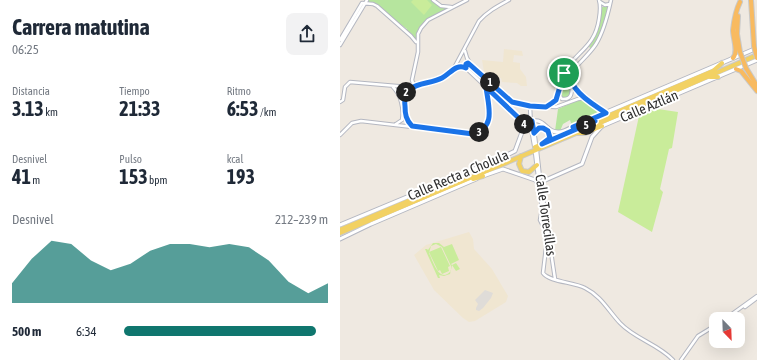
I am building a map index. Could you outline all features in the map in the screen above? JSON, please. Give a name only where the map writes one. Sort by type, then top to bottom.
[{"type":"highway","points":[[751,0],[757,57]]},
{"type":"highway","points":[[740,1],[737,34],[740,52],[746,68],[757,86]]},
{"type":"highway","points":[[733,58],[736,53],[734,25],[740,1]]},
{"type":"highway","points":[[736,69],[741,71],[757,91]]},
{"type":"main road","points":[[531,128],[525,124],[532,119],[541,122],[554,132],[558,133],[756,47]]},
{"type":"main road","points":[[538,147],[576,133],[744,60],[757,57]]},
{"type":"main road","name":"Calle Aztlán","points":[[539,183],[582,164],[592,137],[602,126],[736,69],[757,57]]},
{"type":"main road","name":"Calle Recta a Cholula","points":[[340,233],[446,188],[482,170],[713,71],[757,57]]},
{"type":"main road","points":[[713,71],[722,63]]},
{"type":"main road","points":[[707,77],[718,77]]},
{"type":"main road","points":[[650,94],[658,95]]},
{"type":"main road","points":[[632,114],[639,106]]},
{"type":"main road","points":[[573,127],[595,121]]},
{"type":"main road","name":"Calle Recta a Cholula","points":[[340,225],[512,153],[517,148],[525,124]]},
{"type":"main road","points":[[576,133],[584,133],[602,126]]},
{"type":"main road","points":[[534,133],[539,128],[543,128],[548,131],[550,138],[538,147]]},
{"type":"main road","name":"Calle Recta a Cholula","points":[[340,230],[521,156],[538,147]]},
{"type":"main road","points":[[521,156],[519,164],[522,171],[529,172],[537,165]]},
{"type":"main road","points":[[482,170],[497,160]]},
{"type":"main road","points":[[340,239],[359,229],[483,176],[503,169],[539,183]]},
{"type":"main road","points":[[447,180],[460,181],[483,176]]},
{"type":"main road","points":[[436,196],[446,188]]},
{"type":"main road","points":[[409,204],[416,205]]},
{"type":"main road","points":[[372,212],[381,213]]},
{"type":"street","points":[[340,40],[367,0]]},
{"type":"street","points":[[432,0],[441,6],[452,8]]},
{"type":"street","points":[[418,86],[413,83],[412,80],[418,52],[418,34],[421,28],[428,20],[466,0]]},
{"type":"street","points":[[340,102],[342,100],[345,87],[350,82],[414,87],[440,79],[450,73],[465,49],[479,21],[492,9],[509,0]]},
{"type":"street","points":[[600,1],[605,5],[611,2]]},
{"type":"street","points":[[546,107],[556,100],[564,73],[593,39],[598,26],[600,1]]},
{"type":"street","points":[[558,94],[563,100],[571,97],[572,78],[575,69],[596,44],[611,2]]},
{"type":"street","points":[[363,4],[373,4],[377,6],[412,36],[417,43]]},
{"type":"street","points":[[340,45],[363,4]]},
{"type":"street","points":[[465,49],[465,55],[470,63],[512,102],[530,106],[556,107],[578,99],[586,98]]},
{"type":"street","points":[[466,68],[467,63],[470,63]]},
{"type":"street","points":[[454,68],[461,66],[466,68],[525,124]]},
{"type":"street","points":[[564,73],[569,73],[572,78]]},
{"type":"street","points":[[572,82],[576,89],[606,113]]},
{"type":"street","points":[[393,86],[398,91],[400,96],[403,118],[395,125]]},
{"type":"street","points":[[412,126],[407,120],[404,100],[406,93],[414,87]]},
{"type":"street","points":[[340,134],[352,123],[358,121],[473,134],[481,131],[489,120],[486,87]]},
{"type":"street","points":[[398,91],[406,93]]},
{"type":"street","points":[[530,106],[532,119]]},
{"type":"street","name":"Calle Torrecillas","points":[[532,119],[531,128],[538,147],[537,165],[539,183],[542,209],[540,219],[546,232],[547,239],[543,273],[548,278],[555,279],[539,183],[538,147],[532,119]]},
{"type":"street","points":[[540,219],[546,219]]},
{"type":"street","points":[[543,228],[547,226]]},
{"type":"street","points":[[555,279],[587,288],[602,300],[620,323],[630,331],[656,346],[672,360]]},
{"type":"street","points":[[735,312],[757,297]]},
{"type":"street","points":[[737,312],[757,297]]},
{"type":"street","points":[[682,360],[699,337],[709,330]]},
{"type":"shaded area","points":[[504,49],[522,51],[523,56],[514,55],[513,62],[520,63],[520,69],[526,77],[527,86],[521,86],[517,83],[502,82],[501,78],[489,77],[484,72],[482,60],[503,62]]},
{"type":"shaded area","points":[[469,232],[473,239],[474,249],[492,269],[508,296],[506,302],[475,321],[469,322],[434,290],[414,255],[426,245]]},
{"type":"shaded area","points":[[485,290],[493,293],[491,298],[483,308],[479,311],[476,310],[478,304],[475,300]]},
{"type":"green space","points":[[367,0],[433,0],[437,4],[452,7],[434,15],[424,22],[416,39],[406,30],[407,29],[379,8],[370,2],[365,4]]},
{"type":"green space","points":[[413,0],[427,0],[432,5],[424,15],[411,2]]},
{"type":"green space","points":[[601,7],[609,7],[599,36],[592,49],[589,47],[595,38],[598,28]]},
{"type":"green space","points":[[568,73],[571,77],[571,96],[564,99],[559,95],[559,93],[564,76]]},
{"type":"green space","points":[[578,100],[584,100],[603,113],[570,126],[570,120],[563,124],[560,131],[555,131],[558,109]]},
{"type":"green space","points":[[651,108],[678,112],[672,148],[669,149],[660,189],[663,192],[652,232],[618,212],[639,116],[644,110]]},
{"type":"green space","points":[[433,243],[439,243],[444,247],[452,244],[459,260],[451,264],[452,265],[451,270],[451,266],[442,247],[436,244],[431,246],[429,253],[437,270],[443,275],[451,271],[450,274],[444,276],[439,275],[440,278],[438,278],[425,249],[428,250]]},
{"type":"green space","points":[[441,247],[450,266],[448,267],[449,271],[442,274],[440,270],[438,271],[429,252]]},
{"type":"green space","points":[[456,263],[460,269],[456,271],[452,265]]},
{"type":"route","points":[[467,63],[470,63],[512,102],[530,106],[546,107],[556,100],[564,73],[569,73],[572,78],[573,86],[577,91],[606,113],[573,127],[595,121],[542,144],[550,138],[548,131],[543,128],[539,128],[534,133],[532,121],[525,124],[486,87],[490,115],[488,124],[481,131],[473,134],[412,126],[406,118],[404,100],[408,90],[447,76],[454,68],[459,66],[466,68],[465,66],[467,63]]}]
